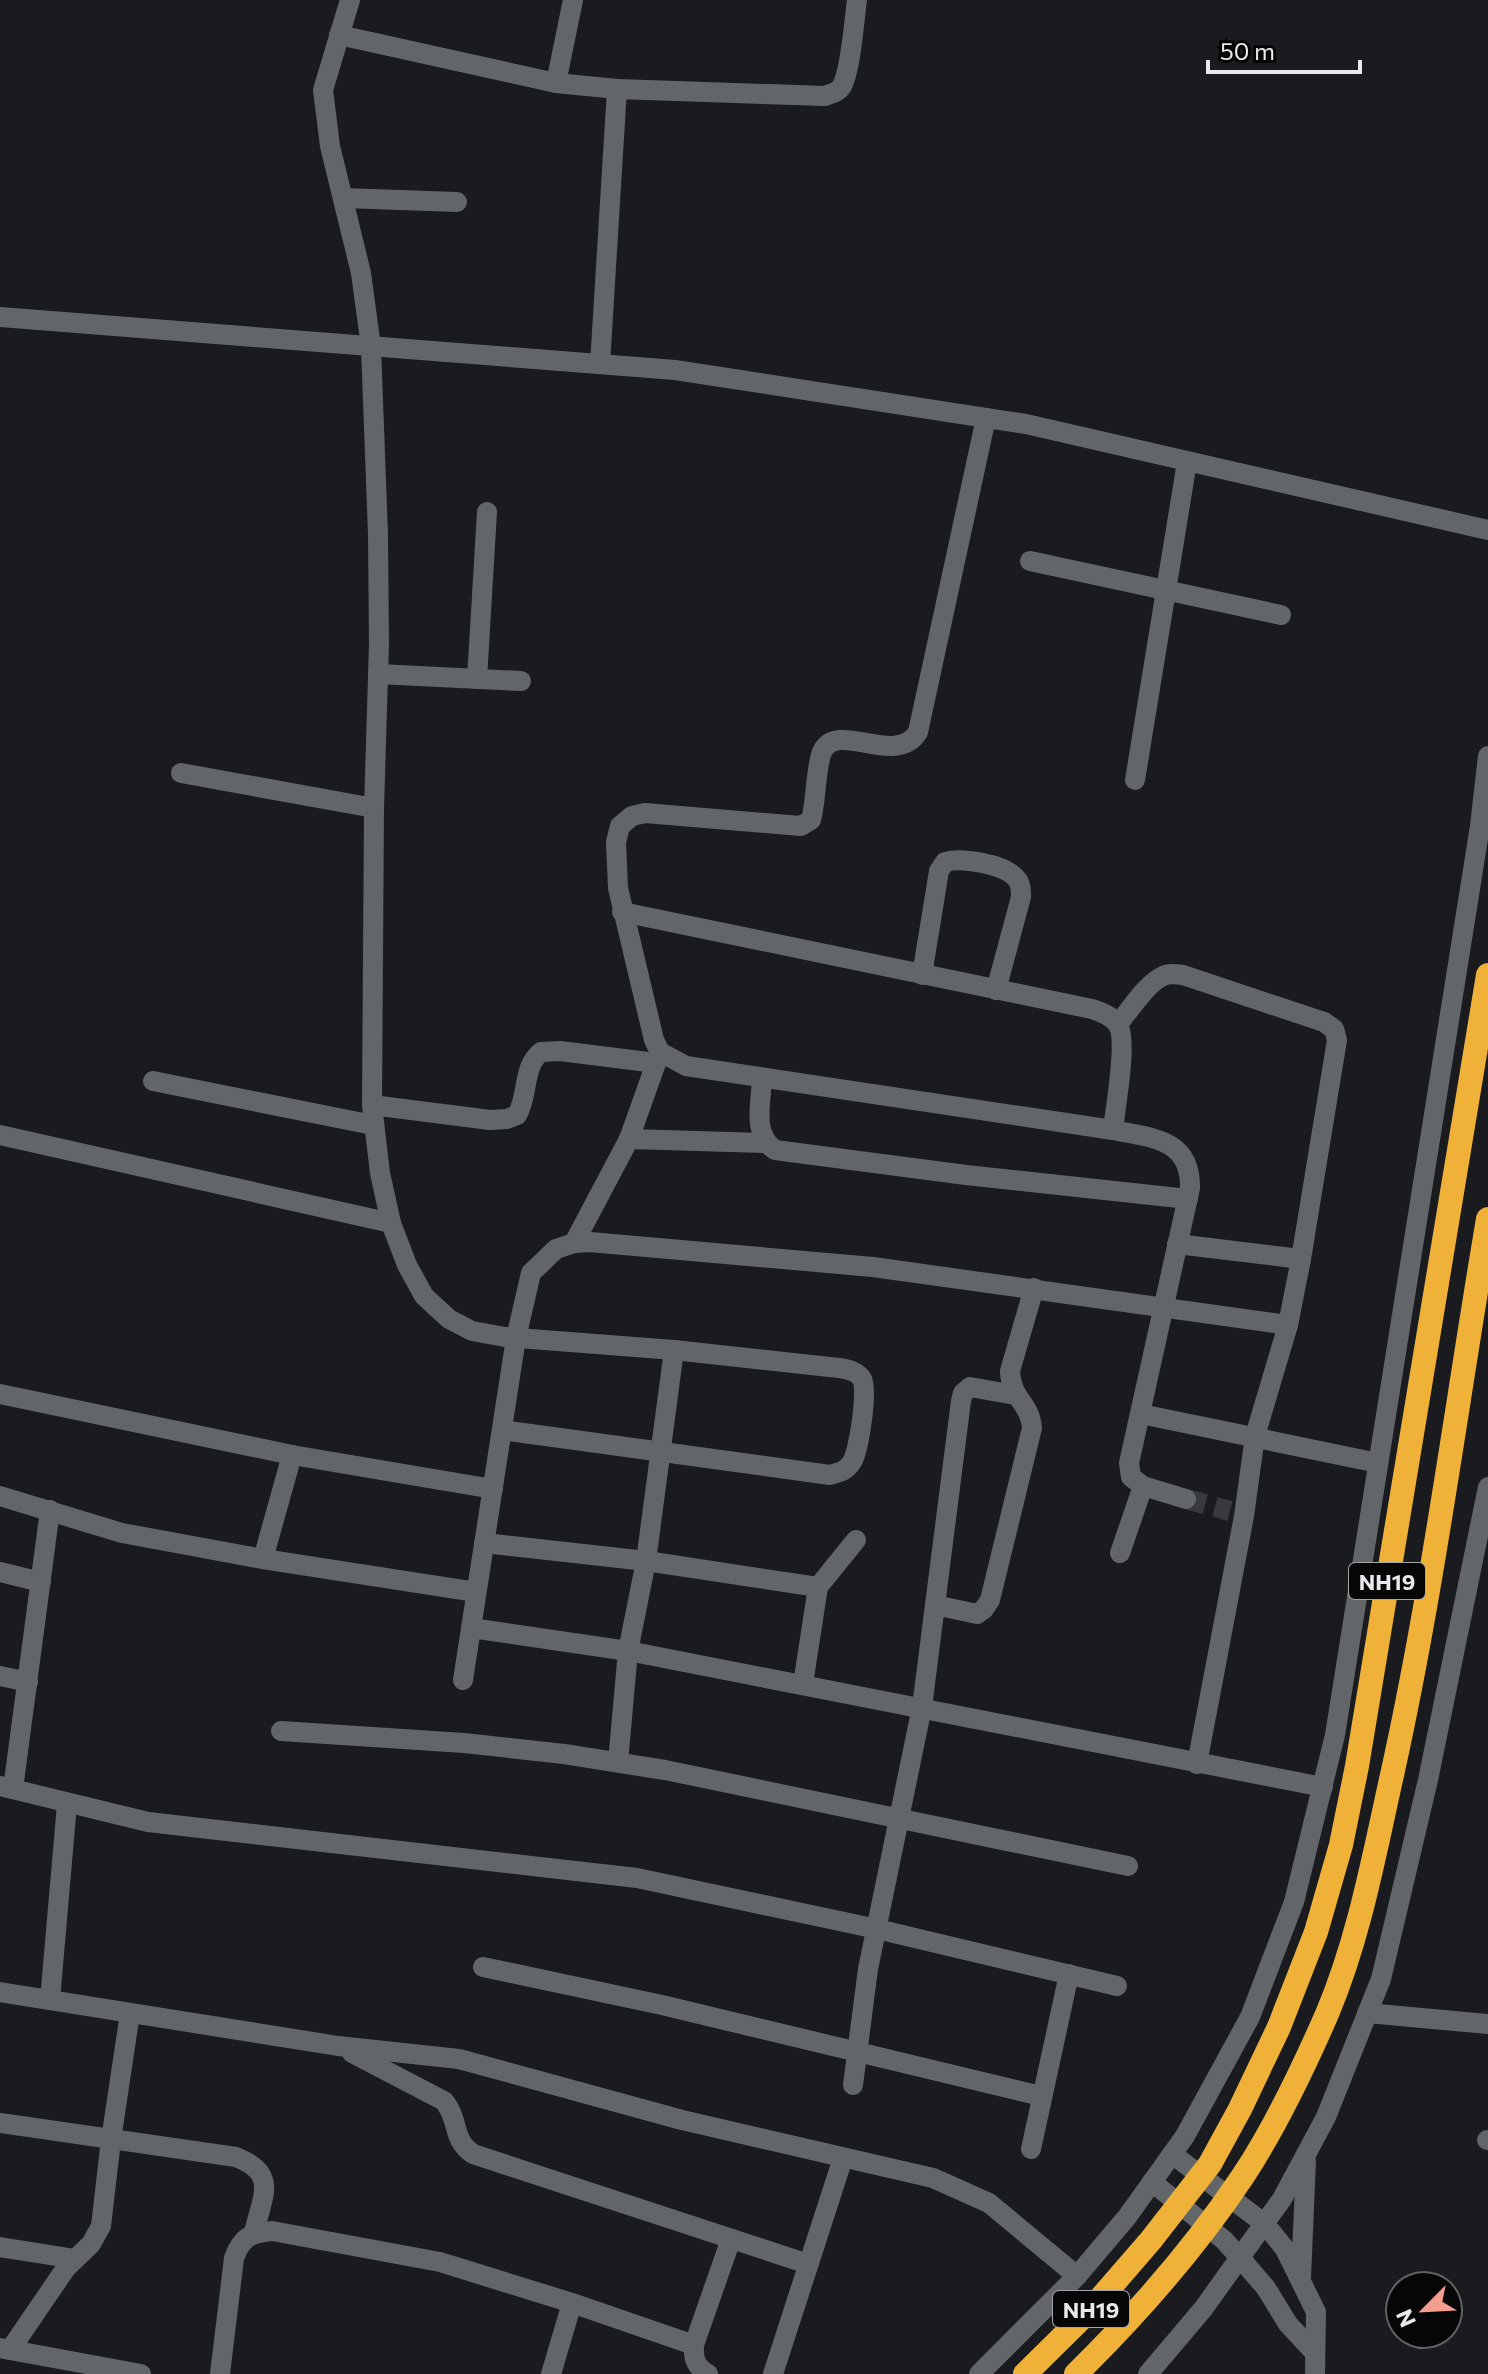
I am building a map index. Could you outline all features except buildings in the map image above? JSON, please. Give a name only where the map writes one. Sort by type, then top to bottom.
[{"type":"highway","name":"NH19","points":[[1025,2374],[1093,2307],[1151,2240],[1210,2164],[1279,2027],[1316,1932],[1341,1845],[1357,1766],[1488,975]]},
{"type":"highway","name":"NH19","points":[[1076,2374],[1179,2261],[1243,2176],[1293,2088],[1346,1963],[1372,1868],[1404,1721],[1435,1558],[1488,1219]]},
{"type":"street","points":[[350,0],[323,90],[330,146],[361,273],[371,347],[378,534],[372,1115],[391,1223],[407,1265],[424,1296],[449,1319],[472,1331],[516,1338],[674,1350],[852,1370],[861,1377],[865,1387],[857,1449],[852,1462],[843,1472],[830,1475],[502,1430]]},
{"type":"street","points":[[556,83],[573,0]]},
{"type":"street","points":[[339,35],[556,83],[617,89],[825,96],[837,92],[843,85],[857,0]]},
{"type":"street","points":[[600,364],[617,89]]},
{"type":"street","points":[[343,198],[457,202]]},
{"type":"street","points":[[0,317],[675,370],[1026,424],[1488,530]]},
{"type":"street","points":[[574,1243],[629,1139],[658,1058],[622,912],[615,862],[620,826],[632,816],[658,813],[801,826],[811,820],[822,752],[830,743],[842,740],[901,746],[912,741],[918,732],[986,418]]},
{"type":"street","points":[[1135,780],[1187,462]]},
{"type":"street","points":[[477,679],[487,512]]},
{"type":"street","points":[[1030,561],[1281,615]]},
{"type":"street","points":[[378,674],[521,681]]},
{"type":"street","points":[[979,2374],[1077,2276],[1127,2217],[1185,2136],[1250,2017],[1294,1902],[1335,1735],[1480,826],[1488,756]]},
{"type":"street","points":[[181,773],[374,808]]},
{"type":"street","points":[[922,975],[939,871],[945,862],[964,859],[1008,872],[1021,887],[996,990]]},
{"type":"street","points":[[622,912],[1092,1009],[1107,1015],[1118,1024],[1123,1040],[1113,1130]]},
{"type":"street","points":[[1118,1024],[1153,983],[1172,974],[1324,1022],[1334,1029],[1337,1040],[1288,1325],[1255,1436],[1237,1514],[1197,1764]]},
{"type":"street","points":[[153,1081],[372,1115],[507,1119],[517,1115],[523,1106],[530,1064],[541,1052],[560,1051],[658,1058],[762,1079],[1113,1130],[1160,1140],[1173,1146],[1183,1156],[1190,1171],[1188,1199],[1129,1463],[1131,1477],[1143,1486],[1186,1499]]},
{"type":"street","points":[[762,1079],[759,1129],[765,1143],[775,1150],[1188,1199]]},
{"type":"street","points":[[0,1135],[391,1223]]},
{"type":"street","points":[[629,1139],[765,1143]]},
{"type":"street","points":[[463,1680],[516,1338],[531,1273],[556,1249],[590,1242],[873,1267],[1288,1325]]},
{"type":"street","points":[[1177,1244],[1301,1259]]},
{"type":"street","points":[[935,1605],[977,1614],[990,1600],[1032,1428],[1031,1416],[1011,1385],[1010,1371],[1034,1288]]},
{"type":"street","points":[[618,1762],[628,1651],[646,1561],[674,1350]]},
{"type":"street","points":[[853,2085],[868,1969],[922,1707],[963,1393],[970,1387],[978,1387],[1015,1395]]},
{"type":"street","points":[[0,1394],[292,1455],[493,1489]]},
{"type":"street","points":[[1141,1414],[1378,1463]]},
{"type":"street","points":[[263,1559],[292,1455]]},
{"type":"street","points":[[1120,1553],[1143,1486]]},
{"type":"street","points":[[1148,2374],[1241,2259],[1307,2153],[1326,2117],[1381,1979],[1428,1780],[1488,1487]]},
{"type":"street","points":[[0,1496],[122,1533],[263,1559],[476,1592]]},
{"type":"street","points":[[50,1510],[28,1682],[6,1788],[148,1822],[637,1878],[877,1929],[1117,1986]]},
{"type":"street","points":[[803,1684],[818,1587],[856,1540]]},
{"type":"street","points":[[484,1543],[646,1561],[818,1587]]},
{"type":"street","points":[[0,1572],[41,1582]]},
{"type":"street","points":[[471,1628],[628,1651],[1323,1787]]},
{"type":"street","points":[[0,1676],[28,1682]]},
{"type":"street","points":[[281,1731],[464,1743],[618,1762],[1128,1866]]},
{"type":"street","points":[[50,2000],[67,1804]]},
{"type":"street","points":[[483,1967],[858,2051],[1041,2096]]},
{"type":"street","points":[[1031,2149],[1069,1974]]},
{"type":"street","points":[[0,1992],[338,2046],[459,2059],[682,2120],[933,2178],[989,2203],[1077,2276]]},
{"type":"street","points":[[130,2013],[101,2226],[91,2244],[75,2259],[5,2349],[141,2374]]},
{"type":"street","points":[[1367,2013],[1488,2024]]},
{"type":"street","points":[[338,2046],[444,2101],[452,2109],[462,2146],[473,2154],[808,2264]]},
{"type":"street","points":[[0,2123],[236,2157],[253,2164],[263,2173],[264,2185],[254,2233]]},
{"type":"street","points":[[1301,2277],[1307,2153]]},
{"type":"street","points":[[1172,2154],[1265,2224],[1285,2249],[1316,2312],[1315,2374]]},
{"type":"street","points":[[773,2374],[843,2158]]},
{"type":"street","points":[[1152,2182],[1224,2240],[1266,2288],[1288,2324],[1315,2353]]},
{"type":"street","points":[[220,2374],[234,2258],[239,2244],[254,2233],[272,2231],[409,2254],[572,2303],[694,2345]]},
{"type":"street","points":[[708,2374],[699,2369],[693,2357],[694,2345],[731,2239]]},
{"type":"street","points":[[0,2247],[75,2259]]},
{"type":"street","points":[[551,2374],[572,2303]]},
{"type":"tunnel","points":[[1186,1499],[1230,1511]]}]
